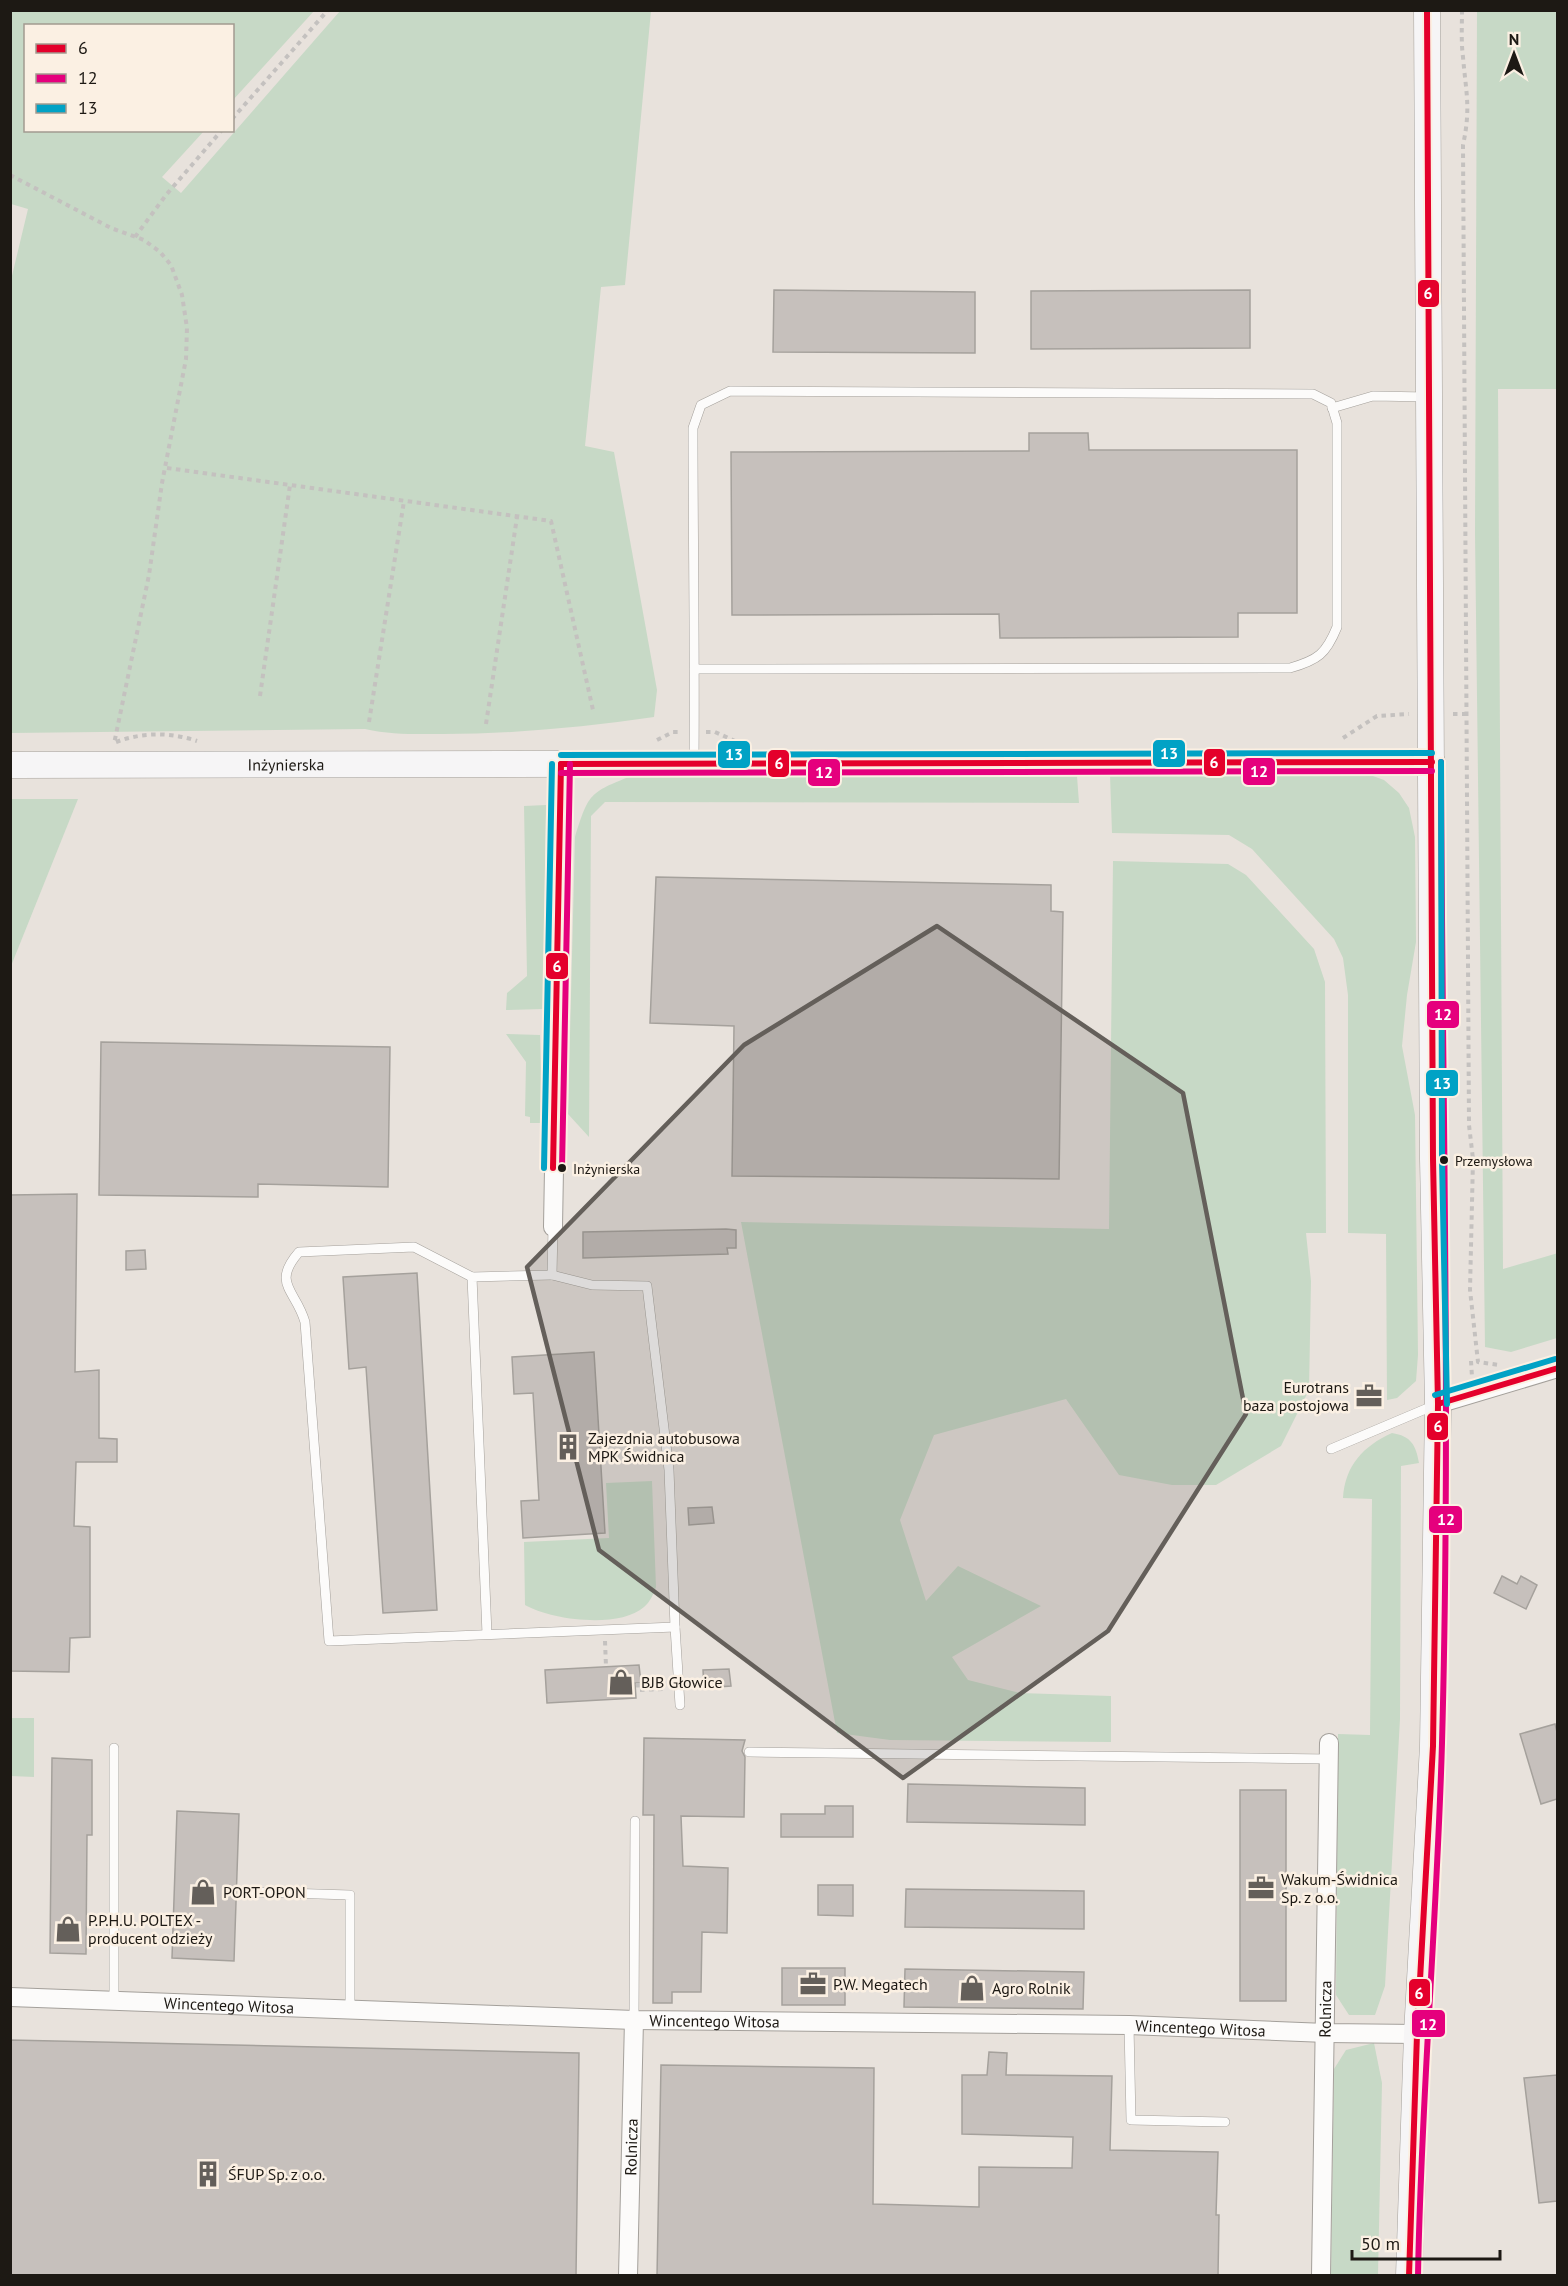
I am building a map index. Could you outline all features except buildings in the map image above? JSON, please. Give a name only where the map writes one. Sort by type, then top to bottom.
[{"type":"main road","points":[[1409,2276],[1417,2034],[1433,1746],[1438,1404],[1433,1159],[1427,10]]},
{"type":"main road","name":"Inżynierska","points":[[10,765],[110,750],[561,764],[1432,762]]},
{"type":"street","points":[[553,1227],[561,764]]},
{"type":"street","points":[[1438,1404],[1557,1368]]},
{"type":"street","name":"Rolnicza","points":[[1322,2276],[1329,1751]]},
{"type":"street","name":"Wincentego Witosa","points":[[10,1997],[634,2020],[1129,2025],[1326,2033],[1417,2034]]},
{"type":"street","name":"Rolnicza","points":[[628,2276],[634,2020]]},
{"type":"lane","points":[[694,669],[1290,668],[1313,661],[1329,647],[1337,627],[1337,423],[1331,403],[1313,394],[730,391],[701,405],[693,428],[694,763]]},
{"type":"lane","points":[[1332,408],[1373,396],[1430,397]]},
{"type":"lane","points":[[552,1275],[553,1227]]},
{"type":"lane","points":[[675,1627],[329,1641],[305,1322],[300,1306],[290,1294],[284,1280],[288,1264],[299,1252],[414,1247],[472,1277],[552,1275],[592,1285],[646,1286],[669,1470],[680,1705]]},
{"type":"lane","points":[[472,1277],[487,1634]]},
{"type":"lane","points":[[1330,1449],[1438,1404]]},
{"type":"lane","points":[[114,1748],[114,2000]]},
{"type":"lane","points":[[749,1752],[1329,1751]]},
{"type":"lane","points":[[634,2020],[635,1821]]},
{"type":"lane","points":[[250,1892],[350,1895],[350,2008]]},
{"type":"lane","points":[[1129,2025],[1131,2120],[1225,2122]]},
{"type":"path","points":[[234,117],[328,10]]},
{"type":"path","points":[[1462,10],[1462,56],[1469,100],[1469,120],[1463,145],[1469,1125],[1473,1159],[1470,1290],[1478,1362]]},
{"type":"path","points":[[135,237],[166,195],[220,132]]},
{"type":"path","points":[[10,175],[111,228],[135,237],[160,252],[171,265],[182,295],[187,328],[186,359],[167,468],[162,483],[149,575],[110,750]]},
{"type":"path","points":[[167,468],[551,521],[593,710]]},
{"type":"path","points":[[260,696],[290,485]]},
{"type":"path","points":[[369,722],[404,501]]},
{"type":"path","points":[[486,724],[517,517]]},
{"type":"path","points":[[1332,738],[1344,738],[1377,716],[1466,714]]},
{"type":"path","points":[[654,741],[673,732],[715,732],[740,743]]},
{"type":"path","points":[[110,750],[134,735],[177,734],[199,742]]},
{"type":"path","points":[[604,1638],[606,1667]]},
{"type":"path","points":[[638,1683],[638,1690],[678,1689]]},
{"type":"highlighted area","points":[[937,926],[1183,1093],[1246,1414],[1108,1631],[903,1778],[599,1550],[527,1267],[744,1045]]},
{"type":"green space","points":[[10,11],[314,11],[234,99],[234,24],[24,24],[24,132],[203,132],[162,177],[181,193],[340,11],[651,11],[625,285],[601,287],[585,446],[614,452],[657,690],[654,717],[549,729],[470,734],[404,734],[365,729],[11,733],[10,284],[28,209],[11,204]]},
{"type":"green space","points":[[1477,11],[1558,11],[1557,389],[1498,389],[1503,1269],[1558,1253],[1557,1338],[1511,1352],[1485,1347],[1475,534]]},
{"type":"green space","points":[[1359,771],[1384,780],[1399,793],[1409,808],[1415,837],[1416,942],[1407,995],[1402,1046],[1415,1115],[1418,1355],[1416,1381],[1397,1398],[1387,1400],[1386,1234],[1348,1233],[1348,995],[1343,958],[1334,939],[1252,849],[1229,835],[1112,833],[1110,775]]},
{"type":"green space","points":[[631,776],[1077,776],[1079,803],[605,802],[591,816],[589,1137],[568,1114],[575,837],[592,796]]},
{"type":"green space","points":[[10,799],[78,799],[11,966]]},
{"type":"green space","points":[[546,805],[543,1009],[506,1010],[507,993],[527,976],[524,806]]},
{"type":"green space","points":[[1113,861],[1228,864],[1246,875],[1314,949],[1325,982],[1326,1233],[1306,1233],[1311,1281],[1309,1390],[1281,1446],[1216,1485],[1172,1485],[1119,1475],[1066,1399],[934,1435],[900,1520],[926,1601],[958,1566],[1041,1606],[952,1657],[968,1680],[1020,1693],[1111,1696],[1111,1742],[890,1740],[837,1733],[741,1222],[1109,1229]]},
{"type":"green space","points":[[506,1034],[540,1035],[542,1123],[530,1123],[530,1117],[525,1116],[526,1062]]},
{"type":"green space","points":[[1392,1433],[1404,1436],[1412,1442],[1419,1463],[1401,1466],[1400,1719],[1385,1986],[1375,2015],[1349,2015],[1336,1995],[1338,1734],[1370,1735],[1372,1499],[1343,1498],[1347,1476],[1357,1458],[1372,1444]]},
{"type":"green space","points":[[652,1481],[656,1587],[644,1607],[633,1614],[619,1618],[585,1620],[551,1615],[525,1605],[524,1542],[609,1538],[606,1483]]},
{"type":"green space","points":[[11,1718],[34,1718],[34,1777],[11,1776]]},
{"type":"green space","points":[[1374,2043],[1382,2083],[1378,2275],[1331,2275],[1334,2069],[1346,2050]]},
{"type":"transit line","name":"6","points":[[1409,2276],[1417,2034],[1433,1746],[1438,1404],[1433,1159],[1427,10]]},
{"type":"transit line","name":"13","points":[[561,755],[1432,753]]},
{"type":"transit line","name":"6","points":[[561,764],[1432,762]]},
{"type":"transit line","name":"12","points":[[1418,2276],[1422,2143],[1440,1810],[1445,1620],[1446,1375],[1441,762]]},
{"type":"transit line","name":"13","points":[[1441,762],[1442,1159],[1447,1404]]},
{"type":"transit line","name":"13","points":[[544,1168],[552,764]]},
{"type":"transit line","name":"6","points":[[553,1168],[561,764]]},
{"type":"transit line","name":"12","points":[[562,1168],[570,764]]},
{"type":"transit line","name":"12","points":[[561,773],[1432,771]]},
{"type":"transit line","name":"13","points":[[1435,1395],[1555,1359]]},
{"type":"transit line","name":"6","points":[[1438,1404],[1558,1368]]},
{"type":"place","name":"Przemysłowa","points":[[1444,1160]]},
{"type":"place","name":"Inżynierska","points":[[562,1168]]},
{"type":"place","name":"Eurotrans baza postojowa","points":[[1369,1396]]},
{"type":"place","name":"Zajezdnia autobusowa MPK Świdnica","points":[[568,1447]]},
{"type":"place","name":"BJB Głowice","points":[[621,1682]]},
{"type":"place","name":"Wakum-Świdnica Sp. z o.o.","points":[[1261,1888]]},
{"type":"place","name":"PORT-OPON","points":[[203,1892]]},
{"type":"place","name":"P.P.H.U. POLTEX - producent odzieży","points":[[68,1929]]},
{"type":"place","name":"P.W. Megatech","points":[[813,1984]]},
{"type":"place","name":"Agro Rolnik","points":[[972,1988]]},
{"type":"place","name":"ŚFUP Sp. z o.o.","points":[[208,2174]]}]
